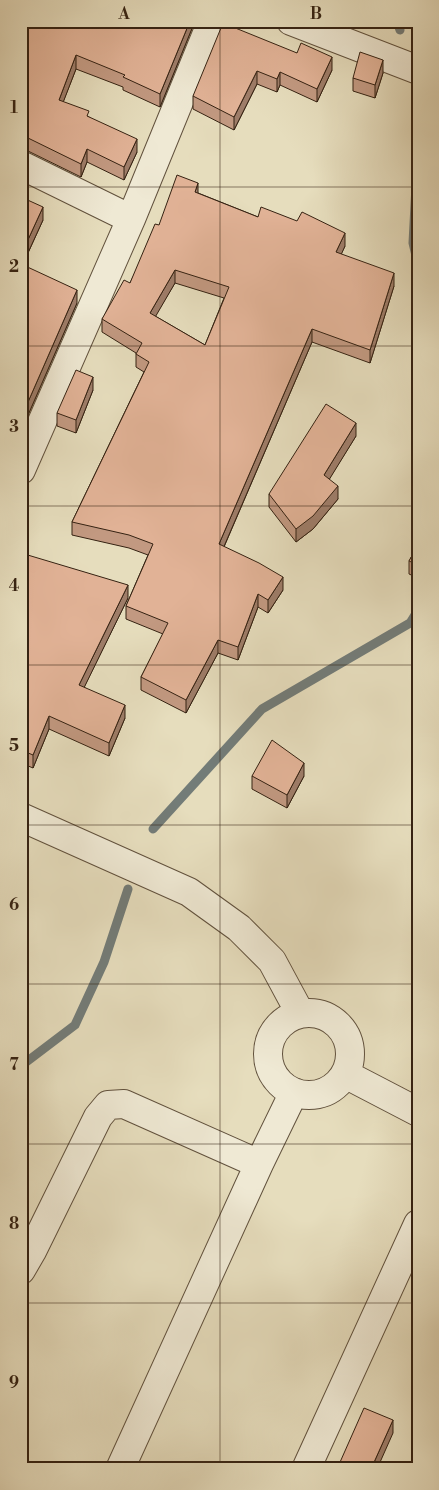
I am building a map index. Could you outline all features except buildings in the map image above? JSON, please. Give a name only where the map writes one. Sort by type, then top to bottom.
[{"type":"street","points":[[21,470],[131,219],[212,21]]},
{"type":"street","points":[[291,21],[418,70]]},
{"type":"street","points":[[21,165],[131,219]]},
{"type":"street","points":[[21,818],[189,892],[239,928],[272,961],[300,1013]]},
{"type":"street","points":[[300,1013],[324,1015],[334,1021],[348,1040],[350,1052],[345,1074],[328,1090],[317,1094],[305,1095],[294,1092],[275,1078],[270,1067],[268,1044],[273,1033],[289,1017],[300,1013]]},
{"type":"street","points":[[345,1074],[418,1112]]},
{"type":"street","points":[[120,1469],[259,1164],[294,1092]]},
{"type":"street","points":[[21,1270],[98,1117],[108,1105],[124,1104],[259,1164]]},
{"type":"street","points":[[306,1469],[418,1224]]},
{"type":"waterway","points":[[397,21],[400,30]]},
{"type":"waterway","points":[[418,147],[413,243],[418,264]]},
{"type":"waterway","points":[[153,829],[262,709],[410,623],[418,610]]},
{"type":"waterway","points":[[21,1066],[75,1025],[104,962],[128,889]]}]
